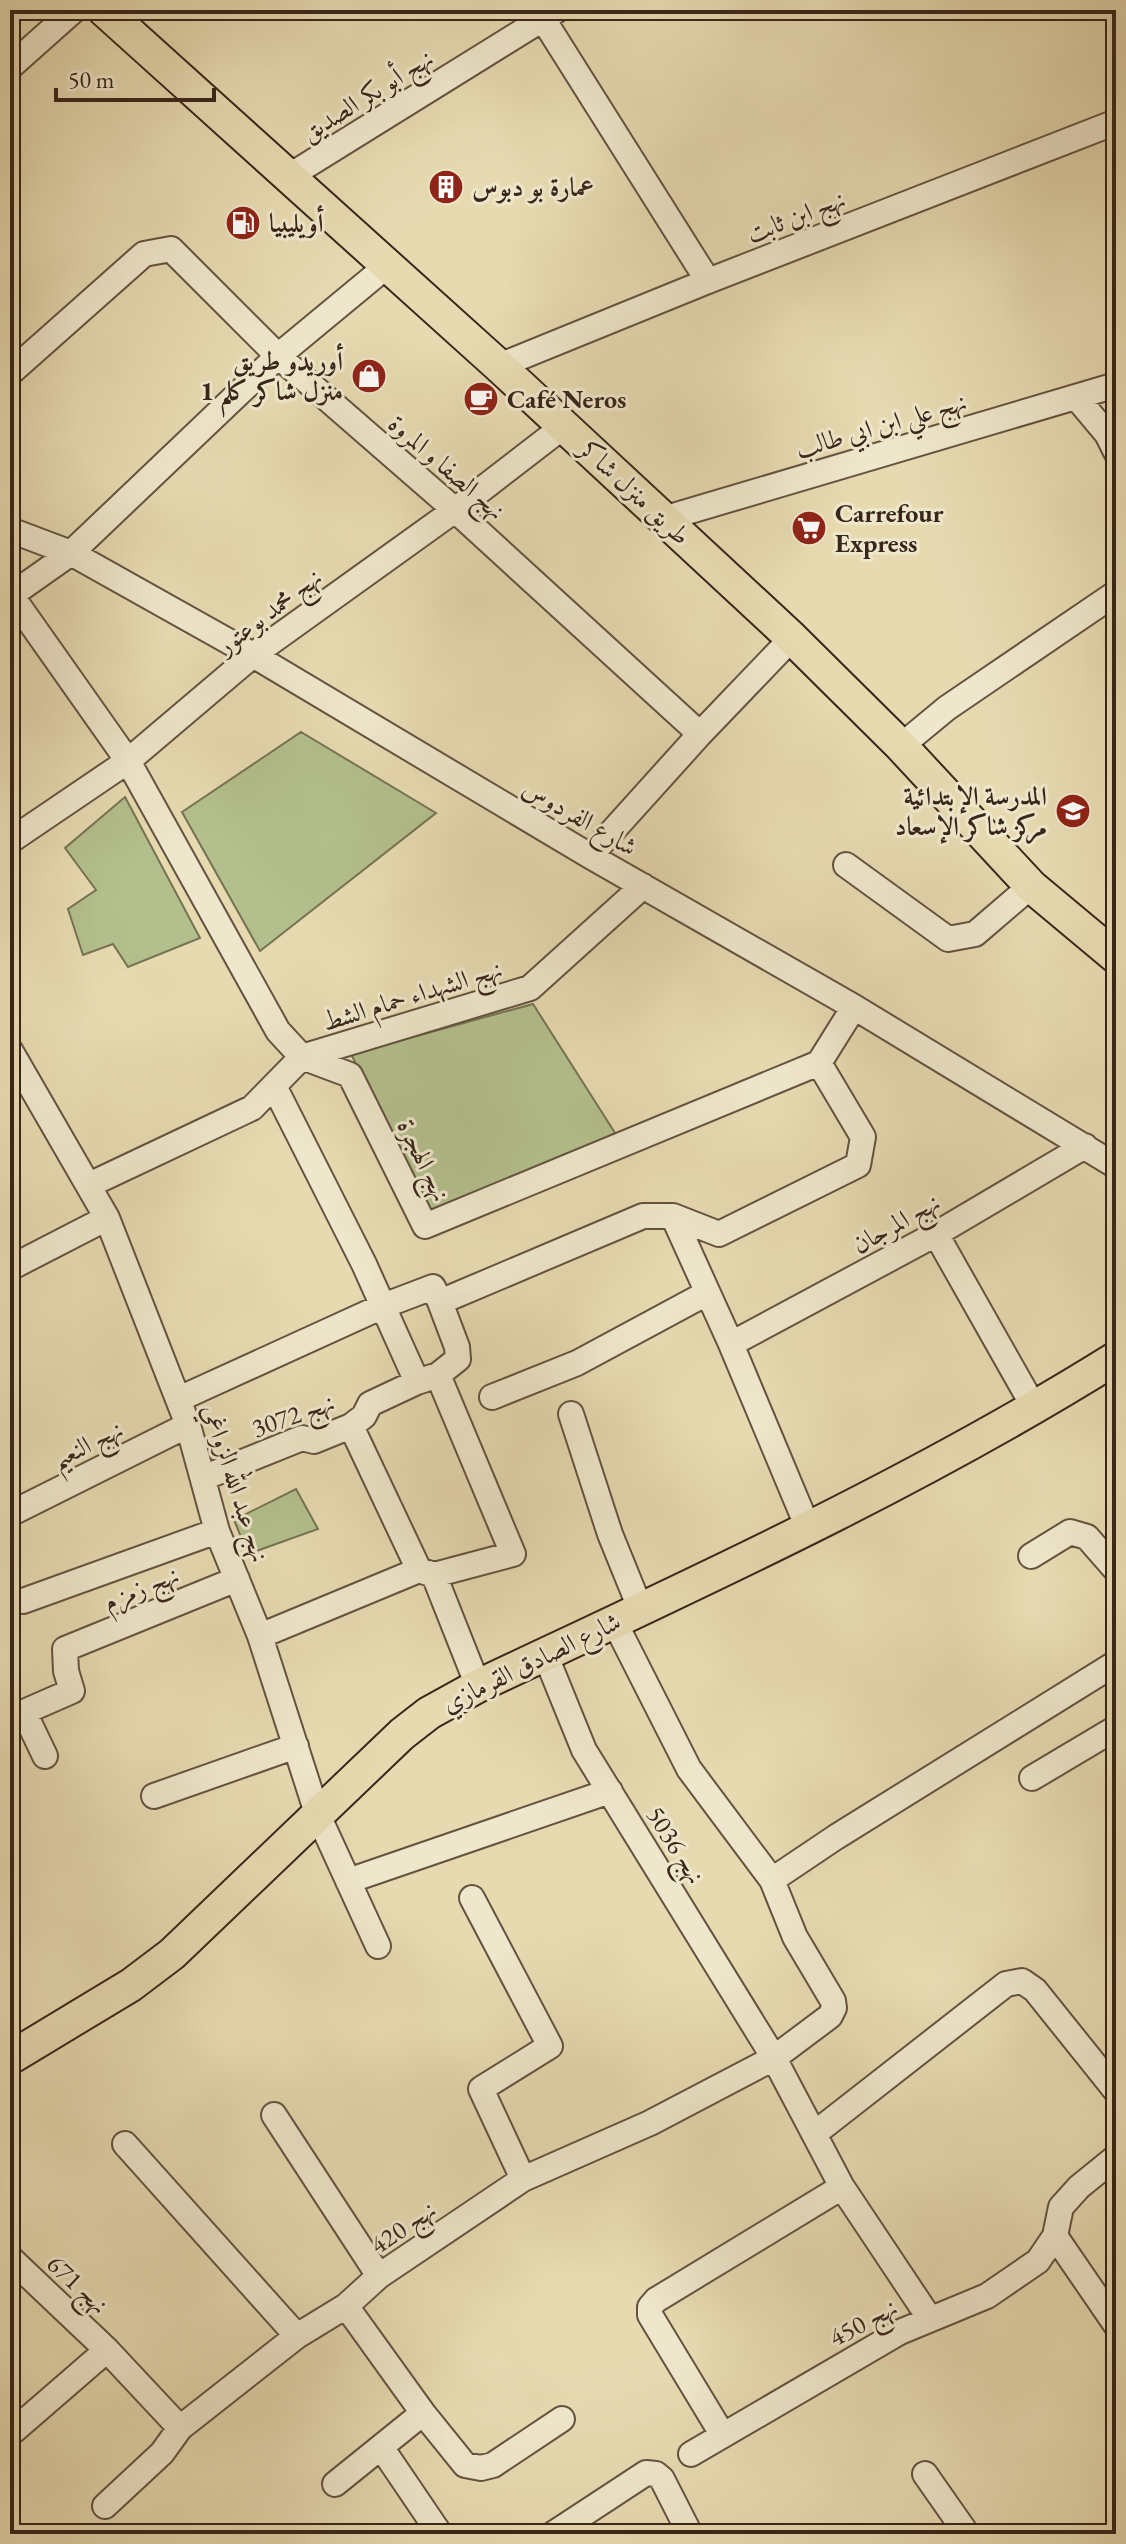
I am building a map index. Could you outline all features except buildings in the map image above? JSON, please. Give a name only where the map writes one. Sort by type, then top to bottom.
[{"type":"main road","name":"طريق منزل شاكر","points":[[104,10],[499,366],[792,638],[901,746],[1031,886],[1116,957]]},
{"type":"main road","name":"شارع الصادق القرمازي","points":[[10,2058],[131,1985],[172,1954],[317,1813],[429,1713],[478,1686],[808,1528],[1035,1409],[1116,1358]]},
{"type":"street","points":[[10,67],[74,10]]},
{"type":"street","points":[[550,14],[708,281]]},
{"type":"street","name":"نهج أبو بكر الصديق","points":[[288,177],[550,14]]},
{"type":"street","name":"نهج ابن ثابت","points":[[499,366],[1116,122]]},
{"type":"street","name":"نهج الصفا و المروة","points":[[10,373],[144,254],[171,249],[278,356],[455,510],[700,734]]},
{"type":"street","points":[[10,596],[71,553],[278,356],[388,265]]},
{"type":"street","name":"نهج علي ابن ابي طالب","points":[[663,519],[1116,385]]},
{"type":"street","points":[[1076,397],[1107,434],[1116,452]]},
{"type":"street","name":"نهج محمد بوعتور","points":[[10,841],[128,761],[253,655],[455,510],[564,426]]},
{"type":"street","name":"شارع الفردوس","points":[[10,530],[71,553],[253,655],[590,856],[854,1007],[1116,1166]]},
{"type":"street","points":[[901,746],[947,708],[1116,593]]},
{"type":"street","name":"نهج الهجرة","points":[[10,596],[128,761],[278,1031],[302,1057],[350,1075],[425,1226],[819,1063]]},
{"type":"street","points":[[590,856],[792,638]]},
{"type":"street","points":[[846,865],[948,939],[975,934],[1031,886]]},
{"type":"street","name":"نهج الشهداء حمام الشط","points":[[302,1057],[530,988],[643,886]]},
{"type":"street","points":[[440,1302],[643,1216],[673,1216],[719,1234],[858,1165],[863,1137],[819,1063],[854,1007]]},
{"type":"street","name":"نهج عبد الله الزواغي","points":[[10,1050],[107,1218],[179,1399],[217,1531],[260,1636],[317,1813],[378,1946]]},
{"type":"street","points":[[89,1185],[252,1108],[302,1057]]},
{"type":"street","points":[[260,1636],[426,1573],[513,1554],[428,1379],[383,1306],[274,1086]]},
{"type":"street","name":"نهج المرجان","points":[[731,1344],[936,1234],[1085,1146]]},
{"type":"street","points":[[673,1216],[731,1344],[808,1528]]},
{"type":"street","points":[[10,1268],[107,1218]]},
{"type":"street","points":[[936,1234],[1035,1409]]},
{"type":"street","points":[[179,1399],[383,1306],[433,1287],[457,1347],[458,1359],[428,1379]]},
{"type":"street","points":[[492,1397],[577,1363],[707,1293]]},
{"type":"street","name":"نهج 3072","points":[[203,1478],[302,1438],[314,1441],[351,1426],[364,1416],[370,1404],[428,1379]]},
{"type":"street","points":[[571,1414],[610,1534],[627,1615],[689,1769],[772,1880],[1116,1663]]},
{"type":"street","name":"نهج النعيم","points":[[10,1514],[188,1425]]},
{"type":"street","points":[[351,1426],[426,1573],[478,1686]]},
{"type":"street","points":[[23,1601],[217,1531]]},
{"type":"street","points":[[1031,1556],[1070,1532],[1087,1537],[1116,1570]]},
{"type":"street","name":"نهج زمزم","points":[[45,1756],[24,1712],[72,1691],[66,1671],[65,1649],[237,1579]]},
{"type":"street","name":"نهج 5036","points":[[545,1654],[584,1750],[774,2058],[842,2187],[930,2319]]},
{"type":"street","points":[[1032,1778],[1116,1728]]},
{"type":"street","points":[[154,1796],[296,1746]]},
{"type":"street","points":[[348,1881],[610,1791]]},
{"type":"street","name":"نهج 420","points":[[105,2506],[162,2453],[180,2428],[297,2336],[346,2306],[379,2276],[523,2179],[650,2123],[774,2058],[830,2016],[833,2001],[795,1937],[772,1880]]},
{"type":"street","points":[[472,1898],[550,2046],[481,2089],[523,2179]]},
{"type":"street","points":[[814,2134],[1006,1984],[1022,1981],[1035,1990],[1116,2091]]},
{"type":"street","points":[[274,2115],[379,2276]]},
{"type":"street","points":[[125,2144],[297,2336]]},
{"type":"street","name":"نهج 450","points":[[691,2454],[900,2332],[987,2296],[1038,2261],[1055,2236],[1061,2207],[1079,2187],[1116,2157]]},
{"type":"street","points":[[722,2434],[650,2315],[650,2307],[656,2300],[842,2187]]},
{"type":"street","points":[[1055,2236],[1116,2325]]},
{"type":"street","name":"نهج 671","points":[[10,2258],[107,2350]]},
{"type":"street","points":[[346,2306],[423,2413],[465,2465],[481,2468],[493,2465],[562,2419]]},
{"type":"street","points":[[10,2434],[107,2350],[180,2428]]},
{"type":"street","points":[[335,2484],[423,2413]]},
{"type":"street","points":[[381,2447],[440,2534]]},
{"type":"street","points":[[553,2534],[646,2473],[656,2474],[662,2479],[690,2534]]},
{"type":"street","points":[[925,2474],[967,2534]]},
{"type":"green space","points":[[301,732],[436,813],[260,951],[182,812]]},
{"type":"green space","points":[[125,797],[200,938],[128,967],[113,944],[83,955],[68,909],[96,890],[65,848]]},
{"type":"green space","points":[[533,1004],[617,1136],[430,1213],[351,1054]]},
{"type":"green space","points":[[296,1489],[318,1529],[248,1554],[234,1520]]},
{"type":"place","name":"عمارة بو دبوس","points":[[446,187]]},
{"type":"place","name":"أويليبيا","points":[[243,223]]},
{"type":"place","name":"أوريدو طريق منزل شاكر كلم 1","points":[[369,376]]},
{"type":"place","name":"Café Neros","points":[[481,399]]},
{"type":"place","name":"Carrefour Express","points":[[809,528]]},
{"type":"place","name":"المدرسة الإبتدائية مركز شاكر الإسعاد","points":[[1073,811]]}]
